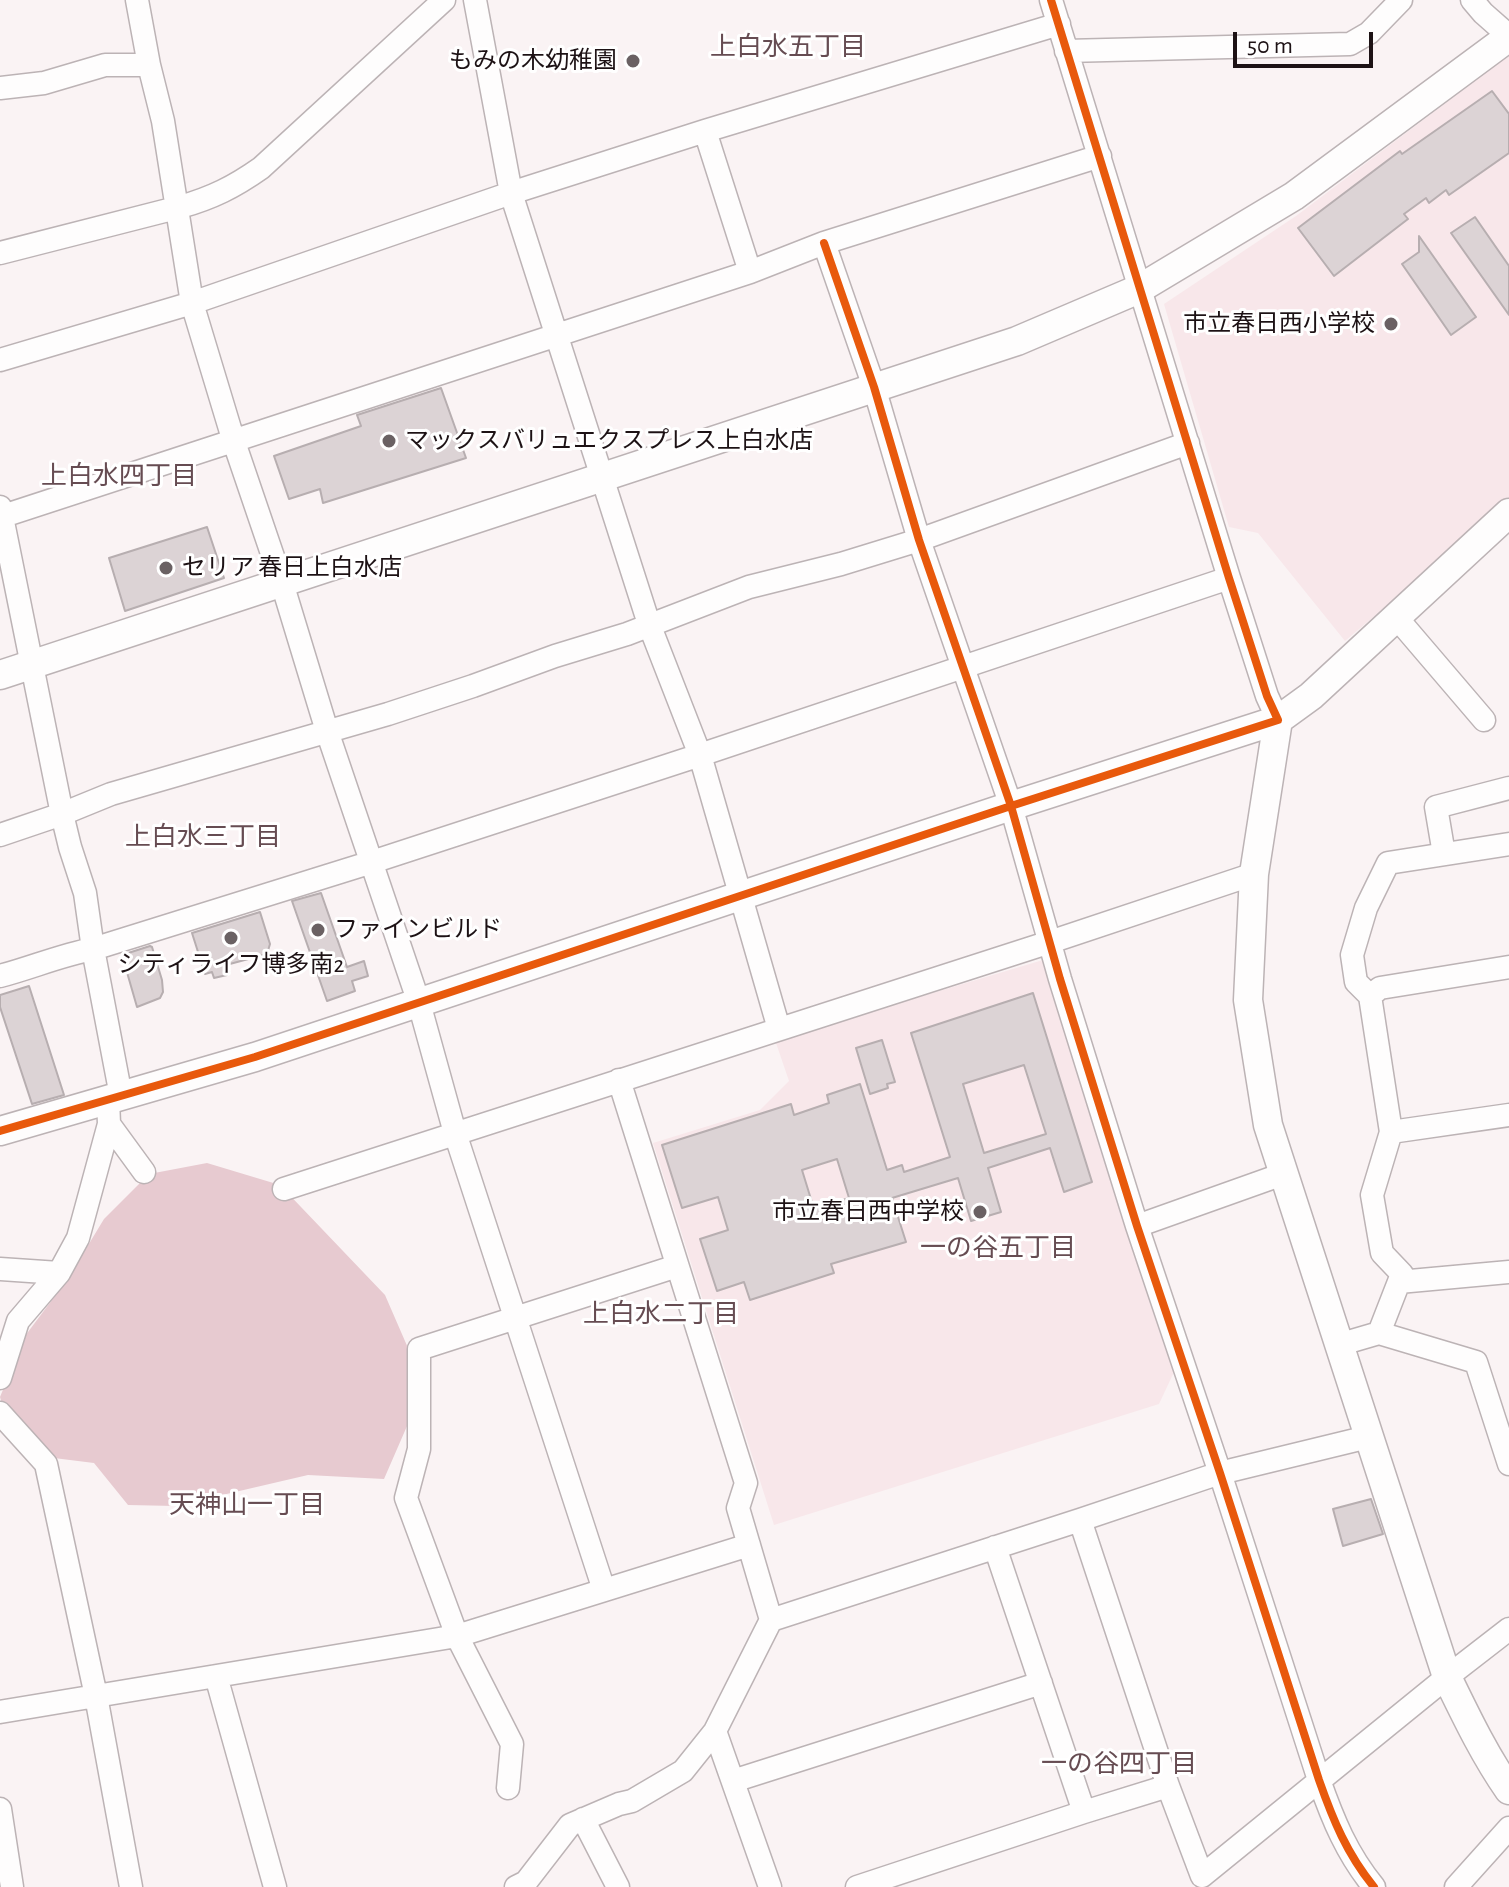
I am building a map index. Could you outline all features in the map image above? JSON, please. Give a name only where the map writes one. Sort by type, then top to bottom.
[{"type":"street","points":[[137,0],[163,121],[192,303],[327,731],[419,1003],[455,1133],[604,1590]]},
{"type":"street","points":[[0,253],[207,200],[235,186],[261,168],[444,0]]},
{"type":"street","points":[[475,0],[511,193],[649,624],[700,755],[779,1029]]},
{"type":"street","points":[[1051,0],[1229,578],[1267,696],[1278,720],[1254,874],[1248,1000],[1268,1125],[1447,1677],[1469,1723],[1509,1790]]},
{"type":"street","points":[[1066,51],[1350,44],[1369,33],[1401,0]]},
{"type":"street","points":[[0,675],[1017,341],[1139,289],[1294,196],[1509,36],[1472,0]]},
{"type":"street","points":[[0,360],[192,303],[511,193],[705,131],[1059,24]]},
{"type":"street","points":[[0,88],[44,83],[105,65],[149,65]]},
{"type":"street","points":[[705,131],[750,272]]},
{"type":"street","points":[[144,1172],[113,1106],[85,893],[62,814],[1,513],[234,442],[750,272],[824,243],[1100,156]]},
{"type":"street","points":[[824,243],[874,387],[919,540],[1011,806],[1137,1226],[1319,1780],[1334,1822],[1357,1866],[1374,1887]]},
{"type":"street","points":[[0,835],[111,794],[388,714],[473,686],[627,634],[749,587],[919,540],[1188,443]]},
{"type":"street","points":[[0,1131],[113,1106],[1278,720],[1311,696],[1507,518]]},
{"type":"street","points":[[0,976],[372,862],[1229,578]]},
{"type":"street","points":[[1396,617],[1484,720]]},
{"type":"street","points":[[1444,854],[1436,807],[1509,788]]},
{"type":"street","points":[[1379,1333],[1402,1274],[1382,1253],[1372,1195],[1391,1132],[1370,996],[1356,982],[1352,955],[1366,908],[1388,863],[1509,844]]},
{"type":"street","points":[[284,1189],[1254,874]]},
{"type":"street","points":[[1370,996],[1380,988],[1509,967]]},
{"type":"street","points":[[516,1887],[526,1882],[570,1825],[632,1801],[683,1771],[715,1731],[771,1620],[738,1508],[746,1483],[619,1080]]},
{"type":"street","points":[[0,1378],[18,1321],[59,1273],[78,1238],[113,1106]]},
{"type":"street","points":[[1391,1132],[1509,1115]]},
{"type":"street","points":[[1137,1226],[1283,1174]]},
{"type":"street","points":[[508,1788],[512,1744],[457,1636],[406,1498],[419,1449],[419,1349],[677,1266]]},
{"type":"street","points":[[0,1269],[59,1273]]},
{"type":"street","points":[[1399,1282],[1509,1272]]},
{"type":"street","points":[[1338,1345],[1379,1333],[1476,1362],[1509,1464]]},
{"type":"street","points":[[0,1413],[46,1464],[96,1696],[131,1887]]},
{"type":"street","points":[[771,1620],[1220,1473],[1368,1437]]},
{"type":"street","points":[[1080,1520],[1197,1883],[1319,1780],[1509,1629]]},
{"type":"street","points":[[0,1712],[457,1636],[749,1545]]},
{"type":"street","points":[[995,1547],[1084,1812]]},
{"type":"street","points":[[216,1676],[275,1887]]},
{"type":"street","points":[[733,1781],[1041,1683]]},
{"type":"street","points":[[715,1731],[770,1887]]},
{"type":"street","points":[[857,1887],[1168,1786]]},
{"type":"street","points":[[0,1809],[12,1887]]},
{"type":"street","points":[[583,1819],[618,1887]]},
{"type":"street","points":[[1456,1887],[1509,1828]]},
{"type":"shaded area","points":[[1509,55],[1509,502],[1345,641],[1258,533],[1229,527],[1164,304],[1296,216]]},
{"type":"shaded area","points":[[1043,960],[1174,1372],[1159,1404],[774,1525],[653,1143],[760,1110],[789,1081],[775,1040]]},
{"type":"shaded area","points":[[207,1163],[280,1185],[385,1295],[408,1348],[414,1410],[384,1479],[308,1475],[175,1506],[128,1505],[94,1463],[54,1458],[4,1411],[0,1397],[25,1336],[67,1280],[104,1219],[149,1174]]},
{"type":"building","points":[[1492,91],[1509,114],[1509,153],[1449,195],[1446,190],[1429,203],[1426,198],[1404,214],[1408,219],[1334,276],[1298,228],[1400,151],[1402,154]]},
{"type":"building","points":[[1475,217],[1509,266],[1509,315],[1451,233]]},
{"type":"building","points":[[1419,236],[1476,317],[1451,335],[1402,264],[1419,252]]},
{"type":"building","name":"マックスバリュエクスプレス上白水店","points":[[441,388],[466,458],[323,503],[320,489],[289,499],[274,456],[361,426],[357,415]]},
{"type":"building","name":"セリア 春日上白水店","points":[[207,527],[224,578],[125,611],[109,558]]},
{"type":"building","name":"ファインビルド","points":[[321,893],[347,967],[364,961],[368,976],[352,981],[355,991],[327,1001],[292,901]]},
{"type":"building","name":"シティライフ博多南2","points":[[260,912],[270,944],[267,954],[226,965],[227,975],[214,978],[212,972],[205,974],[192,933]]},
{"type":"building","points":[[150,946],[163,992],[160,998],[137,1007],[122,955]]},
{"type":"building","points":[[29,986],[64,1095],[32,1104],[0,1007],[0,995]]},
{"type":"building","points":[[1033,993],[1092,1182],[1064,1192],[1050,1148],[988,1168],[1001,1212],[971,1221],[958,1178],[892,1198],[906,1242],[831,1264],[834,1273],[750,1300],[744,1282],[717,1291],[700,1239],[728,1230],[718,1197],[682,1208],[662,1145],[791,1104],[794,1115],[829,1103],[827,1095],[860,1084],[887,1170],[902,1165],[904,1172],[950,1157],[911,1033]],"holes":[[[1024,1065],[1046,1134],[984,1153],[963,1084]],[[837,1159],[849,1198],[814,1209],[802,1170]]]},
{"type":"building","points":[[882,1040],[895,1082],[870,1094],[856,1048]]},
{"type":"building","points":[[1371,1499],[1383,1534],[1343,1546],[1333,1509]]},
{"type":"cycle path","points":[[0,1131],[255,1057],[1278,720],[1267,696],[1229,578],[1051,0]]},
{"type":"cycle path","points":[[824,243],[874,387],[919,540],[1011,806],[1060,979],[1137,1226],[1319,1780],[1342,1836],[1374,1887]]},
{"type":"place","name":"もみの木幼稚園","points":[[633,61]]},
{"type":"place","name":"市立春日西小学校","points":[[1391,324]]},
{"type":"place","name":"マックスバリュエクスプレス上白水店","points":[[389,441]]},
{"type":"place","name":"セリア 春日上白水店","points":[[166,568]]},
{"type":"place","name":"ファインビルド","points":[[318,930]]},
{"type":"place","name":"シティライフ博多南2","points":[[231,938]]},
{"type":"place","name":"市立春日西中学校","points":[[980,1212]]},
{"type":"district","name":"上白水五丁目","points":[[788,47]]},
{"type":"district","name":"上白水四丁目","points":[[119,476]]},
{"type":"district","name":"上白水三丁目","points":[[203,837]]},
{"type":"district","name":"一の谷五丁目","points":[[998,1248]]},
{"type":"district","name":"上白水二丁目","points":[[661,1314]]},
{"type":"district","name":"天神山一丁目","points":[[247,1505]]},
{"type":"district","name":"一の谷四丁目","points":[[1119,1764]]}]
